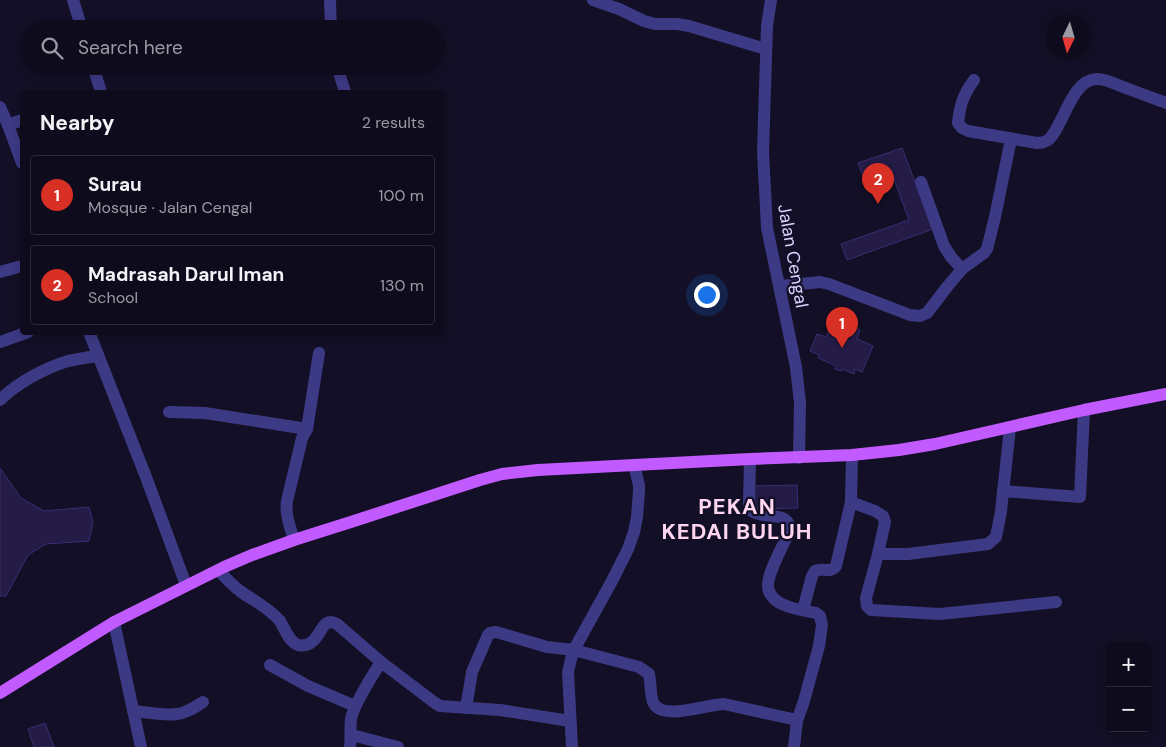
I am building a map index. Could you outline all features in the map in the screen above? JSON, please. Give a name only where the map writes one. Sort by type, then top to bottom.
[{"type":"main road","points":[[1,689],[114,622],[186,585],[252,555],[502,474],[538,470],[852,455],[899,450],[922,447],[1084,410],[1166,394]]},
{"type":"street","points":[[73,0],[79,20]]},
{"type":"street","points":[[330,0],[331,20]]},
{"type":"street","points":[[593,0],[619,9],[644,21],[655,24],[689,26],[766,48]]},
{"type":"street","name":"Jalan Cengal","points":[[771,0],[767,26],[763,151],[767,228],[796,367],[800,403],[799,458]]},
{"type":"street","points":[[96,75],[100,90]]},
{"type":"street","points":[[340,75],[344,90]]},
{"type":"street","points":[[974,80],[964,95],[961,104],[959,126],[968,130],[1037,144],[1048,140],[1053,135],[1074,94],[1091,79],[1105,80],[1166,103]]},
{"type":"street","points":[[3,116],[20,120]]},
{"type":"street","points":[[3,116],[20,159]]},
{"type":"street","points":[[780,286],[820,282],[916,317],[927,313],[962,269],[987,249],[1011,139]]},
{"type":"street","points":[[921,182],[944,246],[962,269]]},
{"type":"street","points":[[0,272],[20,267]]},
{"type":"street","points":[[0,342],[20,335]]},
{"type":"street","points":[[90,335],[186,585]]},
{"type":"street","points":[[294,540],[287,519],[287,501],[302,438],[307,428],[319,353]]},
{"type":"street","points":[[0,400],[9,391],[47,369],[68,361],[98,356]]},
{"type":"street","points":[[1004,491],[1080,497],[1084,410]]},
{"type":"street","points":[[169,412],[205,413],[307,428]]},
{"type":"street","points":[[878,554],[908,554],[988,544],[996,537],[1004,491],[1010,428]]},
{"type":"street","points":[[803,610],[815,571],[822,569],[830,571],[836,566],[851,502],[852,455]]},
{"type":"street","points":[[750,459],[750,510],[759,515],[784,518],[789,521],[790,525],[789,532],[768,583],[770,595],[781,604],[816,613],[820,616],[822,625],[819,646],[797,720],[794,747]]},
{"type":"street","points":[[572,747],[568,672],[574,650],[613,579],[634,532],[639,485],[634,465]]},
{"type":"street","points":[[851,502],[875,511],[883,516],[885,522],[866,598],[867,606],[871,610],[940,614],[1056,602]]},
{"type":"street","points":[[218,570],[241,591],[263,605],[279,621],[292,640],[298,645],[310,644],[328,622],[337,624],[381,662],[440,706],[500,710],[570,721]]},
{"type":"street","points":[[114,622],[141,747]]},
{"type":"street","points":[[466,708],[472,672],[488,635],[496,632],[547,647],[574,650],[639,667],[649,674],[652,701],[656,708],[661,711],[679,712],[715,704],[724,704],[797,720]]},
{"type":"street","points":[[381,662],[356,706],[351,719],[351,741],[398,747]]},
{"type":"street","points":[[270,665],[308,686],[356,706]]},
{"type":"street","points":[[133,711],[178,714],[190,710],[203,702]]},
{"type":"building","points":[[902,148],[933,229],[847,260],[841,244],[909,220],[891,171],[865,181],[858,163]]},
{"type":"building","points":[[833,319],[860,330],[857,339],[873,346],[862,372],[855,369],[854,374],[842,369],[841,371],[835,369],[836,366],[818,358],[819,355],[810,351],[817,334],[826,337]]},
{"type":"building","points":[[0,468],[21,498],[44,511],[89,507],[93,522],[89,541],[46,544],[28,555],[6,596],[0,596]]},
{"type":"building","points":[[797,485],[798,508],[755,509],[754,486]]},
{"type":"building","points":[[45,723],[54,747],[34,747],[28,729]]},
{"type":"place","name":"Madrasah Darul Iman","points":[[878,204]]},
{"type":"place","name":"Surau","points":[[842,348]]},
{"type":"district","name":"PEKAN KEDAI BULUH","points":[[737,518]]}]
